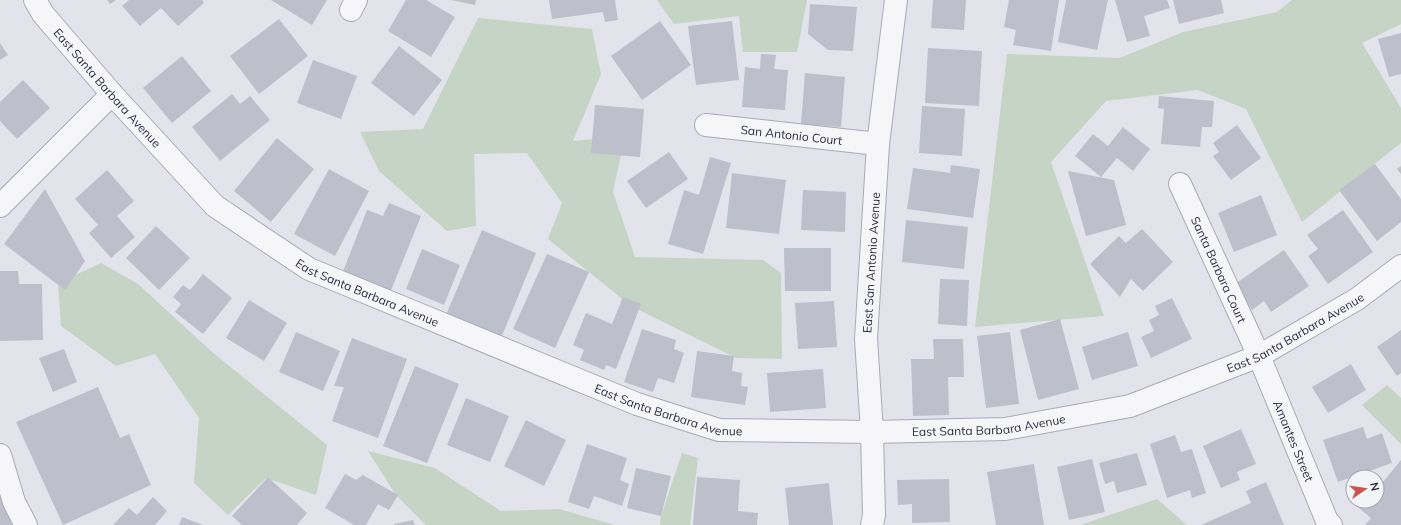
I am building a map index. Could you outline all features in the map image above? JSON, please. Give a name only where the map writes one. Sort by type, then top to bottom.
[{"type":"street","name":"East Santa Barbara Avenue","points":[[35,0],[43,14],[112,94],[215,206],[309,268],[637,404],[719,430],[872,432],[1005,429],[1130,406],[1259,356],[1357,299],[1401,266]]},
{"type":"street","name":"East San Antonio Avenue","points":[[872,525],[874,515],[872,432],[866,338],[878,144],[896,0]]},
{"type":"street","points":[[0,206],[112,94]]},
{"type":"street","name":"San Antonio Court","points":[[706,125],[878,144]]},
{"type":"street","name":"Santa Barbara Court","points":[[1180,184],[1259,356]]},
{"type":"street","name":"Amantes Street","points":[[1259,356],[1327,521],[1331,525]]},
{"type":"street","points":[[0,455],[14,502],[26,525]]},
{"type":"green space","points":[[657,0],[807,0],[797,52],[743,52],[739,16],[674,24]]},
{"type":"green space","points":[[1292,0],[1401,0],[1401,24],[1362,43],[1401,108],[1401,143],[1302,222],[1246,109],[1198,90],[1106,101],[1051,162],[1104,316],[975,327],[1007,54],[1120,58],[1183,32],[1277,12]]},
{"type":"green space","points":[[478,18],[592,29],[601,74],[573,141],[616,137],[621,155],[613,192],[635,257],[763,260],[781,273],[782,359],[736,358],[631,306],[548,239],[562,203],[527,153],[474,154],[476,226],[447,231],[379,171],[360,132],[423,129]]},
{"type":"green space","points":[[101,263],[138,284],[212,352],[327,445],[316,495],[266,478],[228,515],[194,483],[199,418],[155,354],[116,366],[61,326],[58,283]]},
{"type":"green space","points":[[1387,385],[1401,398],[1401,444],[1362,405]]},
{"type":"green space","points":[[368,451],[435,468],[501,511],[559,509],[615,525],[426,525],[395,494]]},
{"type":"green space","points":[[682,453],[698,458],[690,525],[660,525],[661,516]]},
{"type":"green space","points":[[1157,499],[1187,525],[1080,525]]},
{"type":"building","points":[[107,0],[116,0],[110,4]]},
{"type":"building","points":[[129,0],[202,0],[204,3],[178,26],[161,8],[140,26],[122,6]]},
{"type":"building","points":[[271,0],[327,0],[312,25]]},
{"type":"building","points":[[406,0],[426,0],[455,17],[431,57],[388,31]]},
{"type":"building","points":[[451,0],[476,0],[475,5]]},
{"type":"building","points":[[549,0],[615,0],[618,20],[605,22],[603,12],[552,19]]},
{"type":"building","points":[[933,0],[966,0],[964,30],[931,28]]},
{"type":"building","points":[[1009,0],[1059,0],[1051,51],[1013,45],[1016,30],[1004,27]]},
{"type":"building","points":[[1066,0],[1108,0],[1097,50],[1058,42]]},
{"type":"building","points":[[1115,0],[1167,0],[1170,8],[1144,16],[1150,36],[1127,42]]},
{"type":"building","points":[[1173,0],[1221,0],[1224,13],[1179,24]]},
{"type":"building","points":[[810,4],[857,7],[853,51],[828,50],[808,34]]},
{"type":"building","points":[[279,19],[308,56],[259,94],[230,56]]},
{"type":"building","points":[[660,21],[691,65],[642,100],[611,56]]},
{"type":"building","points":[[732,21],[739,80],[696,85],[688,26]]},
{"type":"building","points":[[1401,33],[1401,74],[1389,77],[1378,39]]},
{"type":"building","points":[[0,43],[8,55],[0,60]]},
{"type":"building","points":[[399,46],[442,80],[414,116],[371,83]]},
{"type":"building","points":[[928,48],[982,51],[979,106],[925,103]]},
{"type":"building","points":[[761,54],[776,55],[774,69],[788,70],[785,110],[742,107],[745,67],[760,69]]},
{"type":"building","points":[[182,56],[211,91],[172,123],[143,88]]},
{"type":"building","points":[[313,60],[357,76],[341,119],[297,103]]},
{"type":"building","points":[[805,73],[845,77],[841,127],[801,124]]},
{"type":"building","points":[[23,80],[50,108],[17,139],[0,121],[0,102]]},
{"type":"building","points":[[232,94],[240,104],[250,96],[270,120],[220,161],[192,127]]},
{"type":"building","points":[[1159,96],[1214,101],[1212,127],[1202,127],[1200,147],[1161,144],[1164,109],[1158,108]]},
{"type":"building","points":[[595,105],[644,109],[640,157],[591,153]]},
{"type":"building","points":[[922,106],[965,109],[962,156],[919,153]]},
{"type":"building","points":[[1237,125],[1261,158],[1231,180],[1213,156],[1219,152],[1213,143]]},
{"type":"building","points":[[1123,127],[1150,149],[1133,171],[1117,158],[1101,177],[1075,156],[1093,134],[1108,146]]},
{"type":"building","points":[[277,138],[314,169],[271,222],[234,191]]},
{"type":"building","points":[[669,152],[688,179],[646,208],[627,181]]},
{"type":"building","points":[[710,157],[731,163],[703,254],[668,244],[684,190],[699,195]]},
{"type":"building","points":[[1375,164],[1401,199],[1401,222],[1377,241],[1339,190]]},
{"type":"building","points":[[951,165],[980,169],[973,218],[907,209],[913,168],[950,173]]},
{"type":"building","points":[[1401,166],[1401,174],[1397,169]]},
{"type":"building","points":[[329,169],[369,191],[335,256],[294,234]]},
{"type":"building","points":[[107,170],[134,201],[117,216],[135,237],[111,258],[89,233],[98,225],[75,199]]},
{"type":"building","points":[[1068,171],[1114,180],[1126,225],[1086,236]]},
{"type":"building","points":[[732,173],[786,180],[779,234],[726,228]]},
{"type":"building","points":[[45,189],[85,261],[65,290],[4,244]]},
{"type":"building","points":[[803,190],[846,192],[845,232],[801,230]]},
{"type":"building","points":[[1261,195],[1277,235],[1234,252],[1218,213]]},
{"type":"building","points":[[389,203],[421,216],[390,293],[342,274],[367,210],[383,216]]},
{"type":"building","points":[[1343,210],[1373,252],[1328,284],[1308,256],[1318,249],[1307,235]]},
{"type":"building","points":[[906,220],[968,227],[964,269],[902,262]]},
{"type":"building","points":[[156,226],[190,258],[159,290],[126,258]]},
{"type":"building","points":[[1142,229],[1173,262],[1143,291],[1131,279],[1120,297],[1090,264],[1119,236],[1126,243]]},
{"type":"building","points":[[482,230],[536,253],[501,338],[446,315]]},
{"type":"building","points":[[784,248],[831,248],[831,291],[785,291]]},
{"type":"building","points":[[422,249],[460,265],[444,305],[406,289]]},
{"type":"building","points":[[1284,250],[1309,286],[1271,312],[1264,301],[1252,310],[1235,284]]},
{"type":"building","points":[[547,254],[589,272],[555,348],[513,329]]},
{"type":"building","points":[[0,271],[18,271],[19,284],[42,284],[43,340],[0,341]]},
{"type":"building","points":[[203,274],[232,298],[203,334],[175,312],[181,304],[173,297],[183,285],[190,290]]},
{"type":"building","points":[[940,279],[969,280],[967,326],[938,324]]},
{"type":"building","points":[[623,297],[641,304],[616,369],[606,365],[604,370],[580,360],[584,350],[573,345],[586,313],[612,324]]},
{"type":"building","points":[[1172,298],[1192,339],[1151,358],[1141,337],[1154,331],[1149,320],[1159,315],[1155,306]]},
{"type":"building","points":[[249,300],[287,323],[264,361],[226,338]]},
{"type":"building","points":[[834,301],[837,347],[798,349],[795,303]]},
{"type":"building","points":[[1060,319],[1079,389],[1038,400],[1020,330]]},
{"type":"building","points":[[642,329],[676,340],[674,349],[684,353],[674,383],[658,378],[653,392],[624,382]]},
{"type":"building","points":[[1401,330],[1401,373],[1397,376],[1377,347]]},
{"type":"building","points":[[296,332],[340,351],[323,391],[279,372]]},
{"type":"building","points":[[1010,332],[1019,404],[986,408],[977,336]]},
{"type":"building","points":[[1128,332],[1138,366],[1092,380],[1082,347]]},
{"type":"building","points":[[352,338],[407,359],[378,438],[332,421],[344,387],[334,386]]},
{"type":"building","points":[[933,339],[963,339],[964,377],[948,377],[949,415],[913,416],[911,359],[934,359]]},
{"type":"building","points":[[64,349],[77,382],[53,392],[39,358]]},
{"type":"building","points":[[697,351],[734,356],[732,371],[742,373],[741,386],[748,387],[745,405],[691,397]]},
{"type":"building","points":[[1351,364],[1366,390],[1328,413],[1312,387]]},
{"type":"building","points":[[415,366],[459,384],[427,463],[383,446]]},
{"type":"building","points":[[823,369],[826,408],[770,412],[767,373]]},
{"type":"building","points":[[98,387],[120,438],[129,434],[151,485],[63,525],[16,422]]},
{"type":"building","points":[[466,398],[509,416],[490,462],[447,445]]},
{"type":"building","points":[[526,420],[566,440],[544,486],[504,466]]},
{"type":"building","points":[[1363,427],[1367,439],[1382,433],[1392,463],[1375,469],[1345,469],[1345,480],[1338,482],[1323,440]]},
{"type":"building","points":[[1241,429],[1256,464],[1237,472],[1240,480],[1221,488],[1203,446]]},
{"type":"building","points":[[1175,435],[1181,452],[1192,449],[1206,493],[1192,498],[1190,490],[1167,498],[1150,444]]},
{"type":"building","points":[[587,444],[627,458],[620,480],[629,484],[622,506],[594,496],[589,509],[568,502]]},
{"type":"building","points":[[1137,453],[1147,485],[1117,493],[1114,481],[1105,484],[1099,463]]},
{"type":"building","points":[[1092,459],[1105,512],[1069,520],[1057,467]]},
{"type":"building","points":[[1401,460],[1401,525],[1365,525],[1371,518],[1360,509],[1385,509],[1385,479]]},
{"type":"building","points":[[1034,464],[1044,525],[996,525],[987,472]]},
{"type":"building","points":[[636,468],[671,476],[661,516],[627,508]]},
{"type":"building","points":[[345,474],[356,480],[363,475],[398,495],[389,510],[378,504],[366,525],[354,525],[325,508]]},
{"type":"building","points":[[268,477],[307,513],[297,525],[242,525],[232,516]]},
{"type":"building","points":[[697,477],[740,480],[738,511],[758,513],[757,525],[693,525]]},
{"type":"building","points":[[949,479],[950,522],[912,523],[912,504],[898,505],[897,480]]},
{"type":"building","points":[[1266,482],[1284,525],[1201,525],[1251,503],[1246,491]]},
{"type":"building","points":[[829,483],[833,525],[789,525],[785,488]]},
{"type":"building","points":[[0,492],[12,525],[0,525]]},
{"type":"building","points":[[153,497],[167,511],[155,525],[113,525],[129,508],[137,515]]},
{"type":"building","points":[[182,517],[203,525],[179,525]]},
{"type":"building","points":[[413,520],[415,525],[394,525],[394,524]]}]
